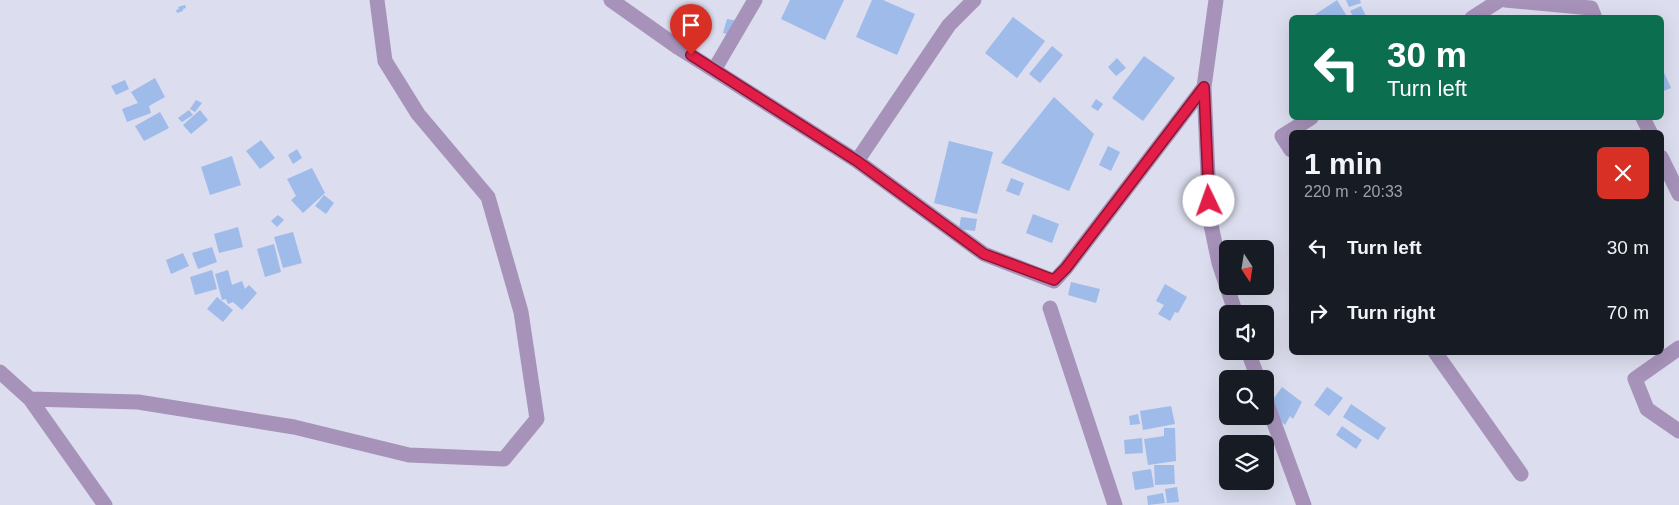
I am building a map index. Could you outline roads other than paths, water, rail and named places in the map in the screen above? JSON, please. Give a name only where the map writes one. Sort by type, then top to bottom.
[{"type":"street","points":[[30,399],[138,402],[294,427],[409,455],[504,458],[537,419],[521,312],[488,198],[418,114],[385,61],[377,0]]},
{"type":"street","points":[[611,0],[714,70],[857,161],[984,254],[1054,280],[1066,268],[1204,87]]},
{"type":"street","points":[[714,70],[755,0]]},
{"type":"street","points":[[857,161],[949,25],[974,0]]},
{"type":"street","points":[[1216,0],[1204,87],[1210,220],[1219,263],[1233,305]]},
{"type":"street","points":[[1477,15],[1500,0]]},
{"type":"street","points":[[1504,0],[1591,8],[1594,15]]},
{"type":"street","points":[[1292,130],[1308,120]]},
{"type":"street","points":[[1289,132],[1282,136],[1289,147]]},
{"type":"street","points":[[1664,163],[1679,194]]},
{"type":"street","points":[[1050,308],[1115,505]]},
{"type":"street","points":[[1679,348],[1635,379],[1647,409],[1679,431]]},
{"type":"street","points":[[1437,355],[1521,474]]},
{"type":"street","points":[[0,372],[30,399],[105,505]]},
{"type":"street","points":[[1274,423],[1304,505]]}]
